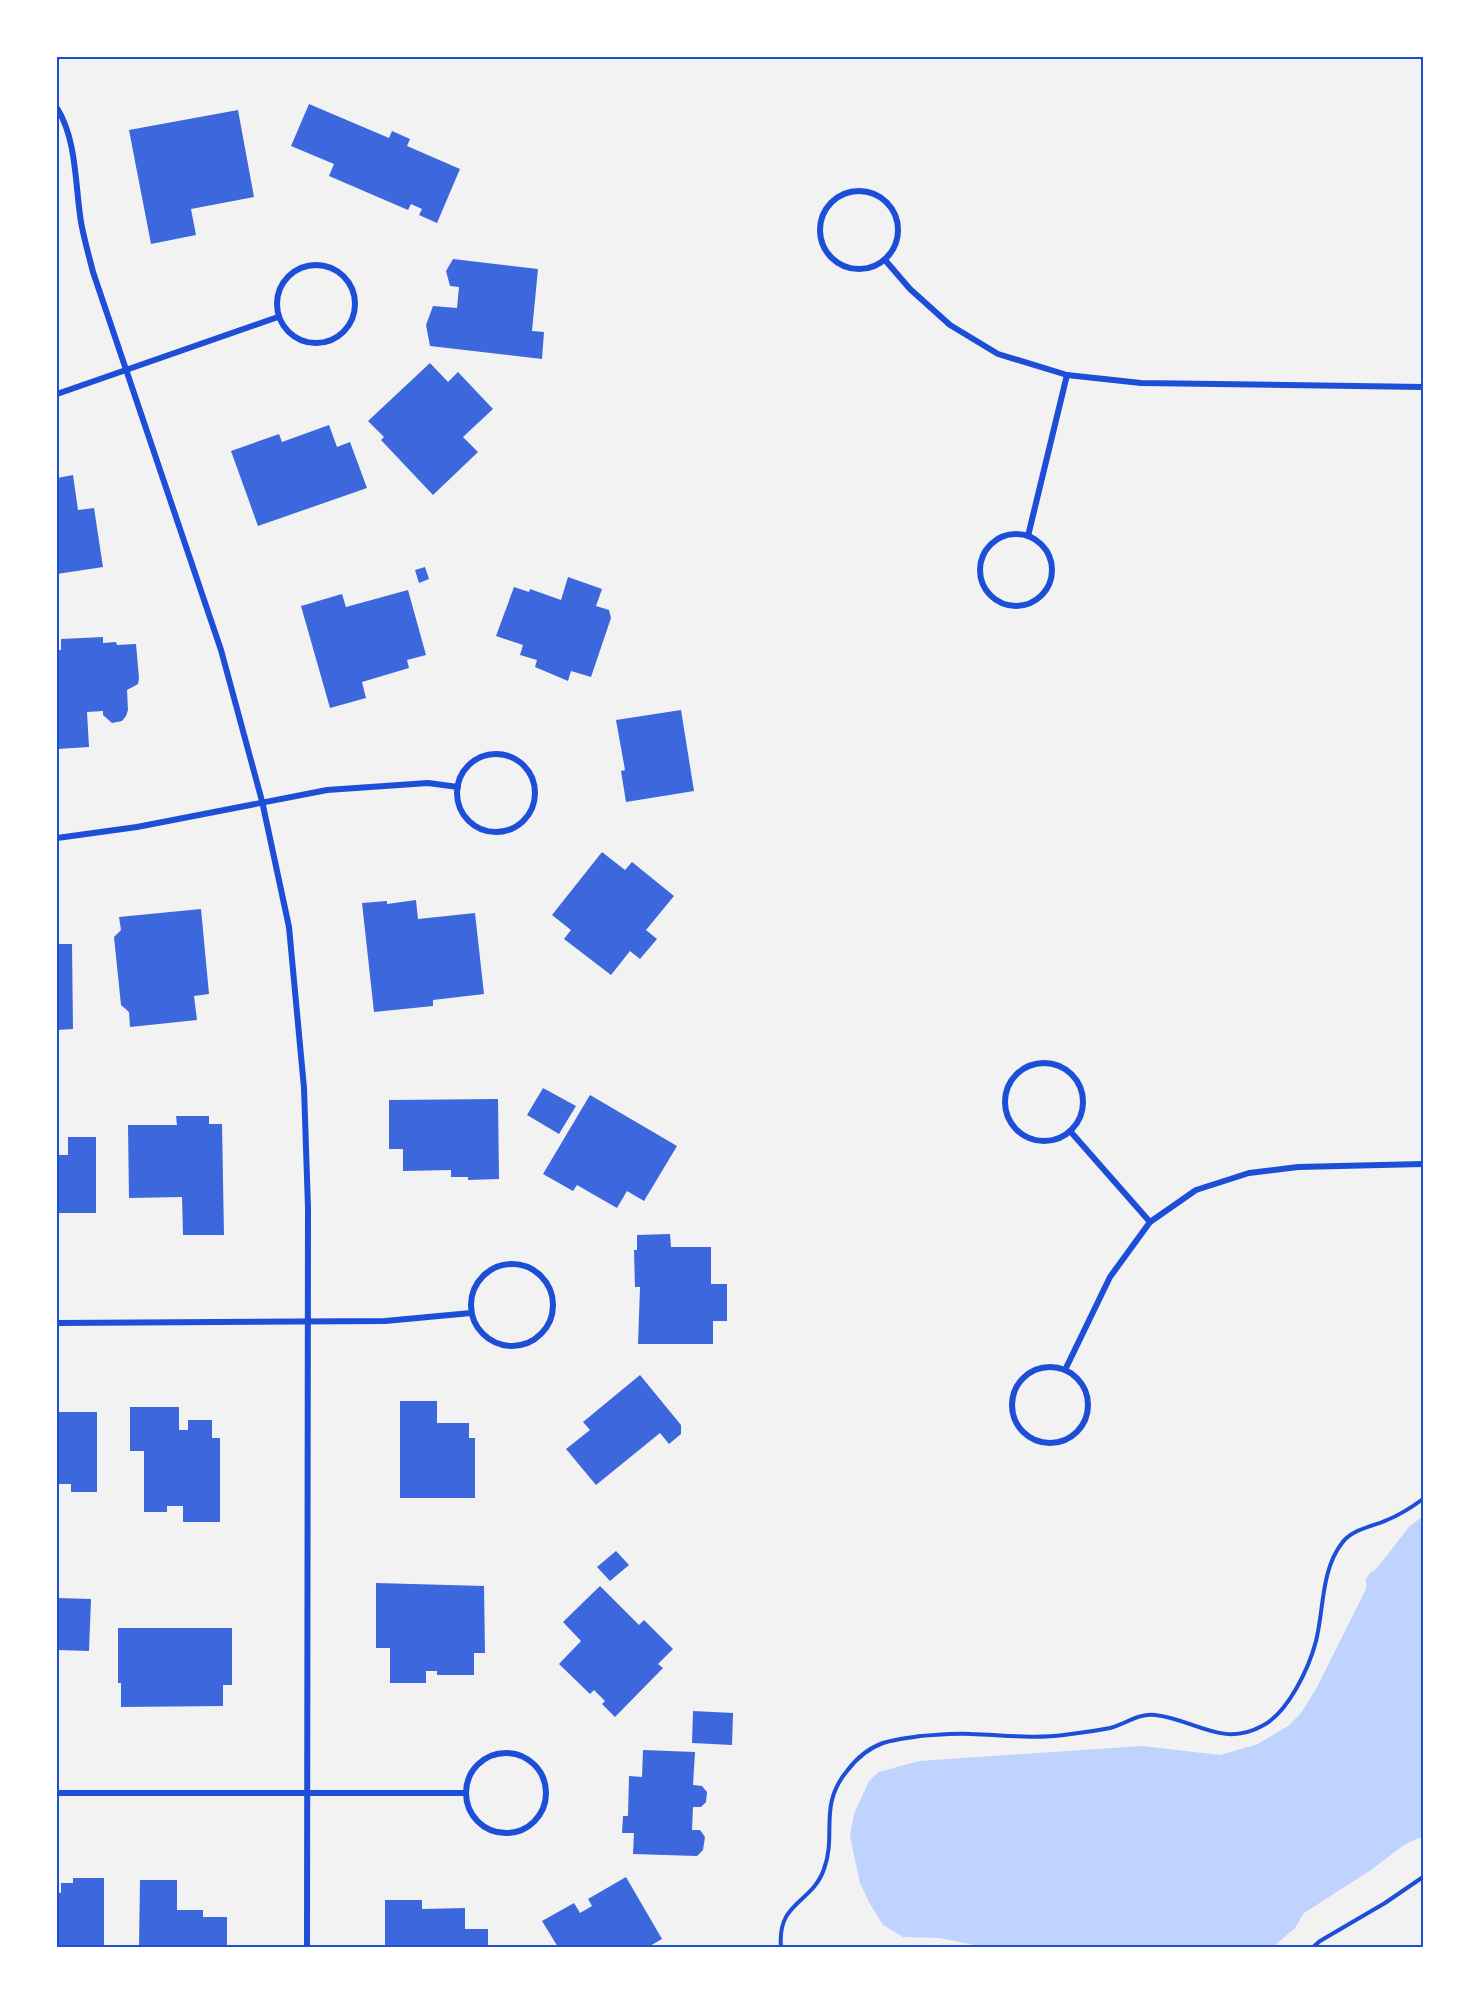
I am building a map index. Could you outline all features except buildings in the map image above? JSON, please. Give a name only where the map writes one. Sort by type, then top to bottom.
[{"type":"street","points":[[57,108],[63,118],[71,147],[82,224],[93,272],[221,650],[262,801],[289,927],[304,1088],[308,1208],[307,1947]]},
{"type":"street","points":[[863,192],[877,196],[889,205],[896,218],[898,232],[895,246],[885,260],[874,267],[855,269],[846,267],[833,260],[822,243],[820,229],[826,210],[843,194],[863,192]]},
{"type":"street","points":[[885,260],[910,289],[950,325],[998,354],[1067,375],[1141,383],[1423,387]]},
{"type":"street","points":[[317,264],[332,268],[344,276],[354,293],[355,307],[351,322],[338,337],[329,341],[315,343],[300,340],[288,332],[278,317],[276,300],[280,286],[289,274],[302,267],[317,264]]},
{"type":"street","points":[[57,393],[278,317]]},
{"type":"street","points":[[1028,536],[1067,375]]},
{"type":"street","points":[[1014,534],[1028,536],[1043,546],[1050,558],[1052,571],[1050,584],[1039,599],[1031,603],[1017,607],[1004,605],[989,595],[981,583],[981,561],[990,545],[1001,537],[1014,534]]},
{"type":"street","points":[[490,755],[505,755],[514,759],[528,772],[534,784],[534,799],[526,817],[516,826],[507,830],[488,831],[470,822],[464,814],[458,801],[458,787],[463,773],[472,763],[490,755]]},
{"type":"street","points":[[57,838],[137,827],[327,790],[428,783],[458,787]]},
{"type":"street","points":[[1050,1063],[1064,1068],[1075,1078],[1080,1086],[1083,1106],[1079,1120],[1070,1131],[1057,1138],[1043,1141],[1028,1137],[1013,1125],[1008,1117],[1005,1098],[1007,1088],[1018,1072],[1031,1065],[1050,1063]]},
{"type":"street","points":[[1070,1131],[1150,1222]]},
{"type":"street","points":[[1065,1370],[1110,1276],[1150,1222],[1196,1190],[1249,1173],[1298,1167],[1423,1164]]},
{"type":"street","points":[[506,1264],[521,1265],[536,1271],[547,1282],[552,1296],[553,1312],[548,1326],[537,1338],[518,1346],[502,1345],[488,1339],[478,1328],[471,1313],[472,1293],[479,1279],[491,1269],[506,1264]]},
{"type":"street","points":[[57,1323],[385,1320],[471,1313]]},
{"type":"street","points":[[1049,1367],[1065,1370],[1078,1380],[1086,1392],[1087,1406],[1084,1420],[1076,1432],[1060,1441],[1050,1442],[1032,1438],[1018,1425],[1014,1417],[1012,1403],[1015,1389],[1023,1377],[1035,1370],[1049,1367]]},
{"type":"street","points":[[506,1753],[526,1758],[537,1768],[544,1781],[546,1796],[542,1811],[533,1823],[520,1830],[500,1833],[486,1828],[478,1821],[469,1809],[465,1793],[468,1780],[478,1763],[492,1755],[506,1753]]},
{"type":"street","points":[[57,1793],[465,1793]]},
{"type":"path","points":[[781,1947],[780,1928],[783,1920],[814,1886],[824,1869],[828,1852],[830,1805],[837,1786],[846,1772],[870,1749],[895,1740],[939,1735],[1024,1737],[1064,1735],[1110,1728],[1139,1716],[1148,1715],[1164,1717],[1221,1734],[1241,1735],[1252,1731],[1273,1719],[1294,1692],[1301,1678],[1316,1641],[1323,1594],[1331,1564],[1340,1546],[1353,1534],[1388,1520],[1423,1499]]},
{"type":"path","points":[[1313,1947],[1423,1877]]},
{"type":"water","points":[[1423,1516],[1423,1836],[1404,1845],[1371,1870],[1304,1913],[1295,1928],[1273,1947],[984,1947],[940,1938],[903,1937],[883,1925],[860,1883],[850,1836],[854,1814],[869,1781],[879,1772],[919,1761],[1142,1746],[1220,1755],[1258,1744],[1288,1726],[1301,1713],[1316,1689],[1366,1589],[1366,1579],[1409,1527]]}]
